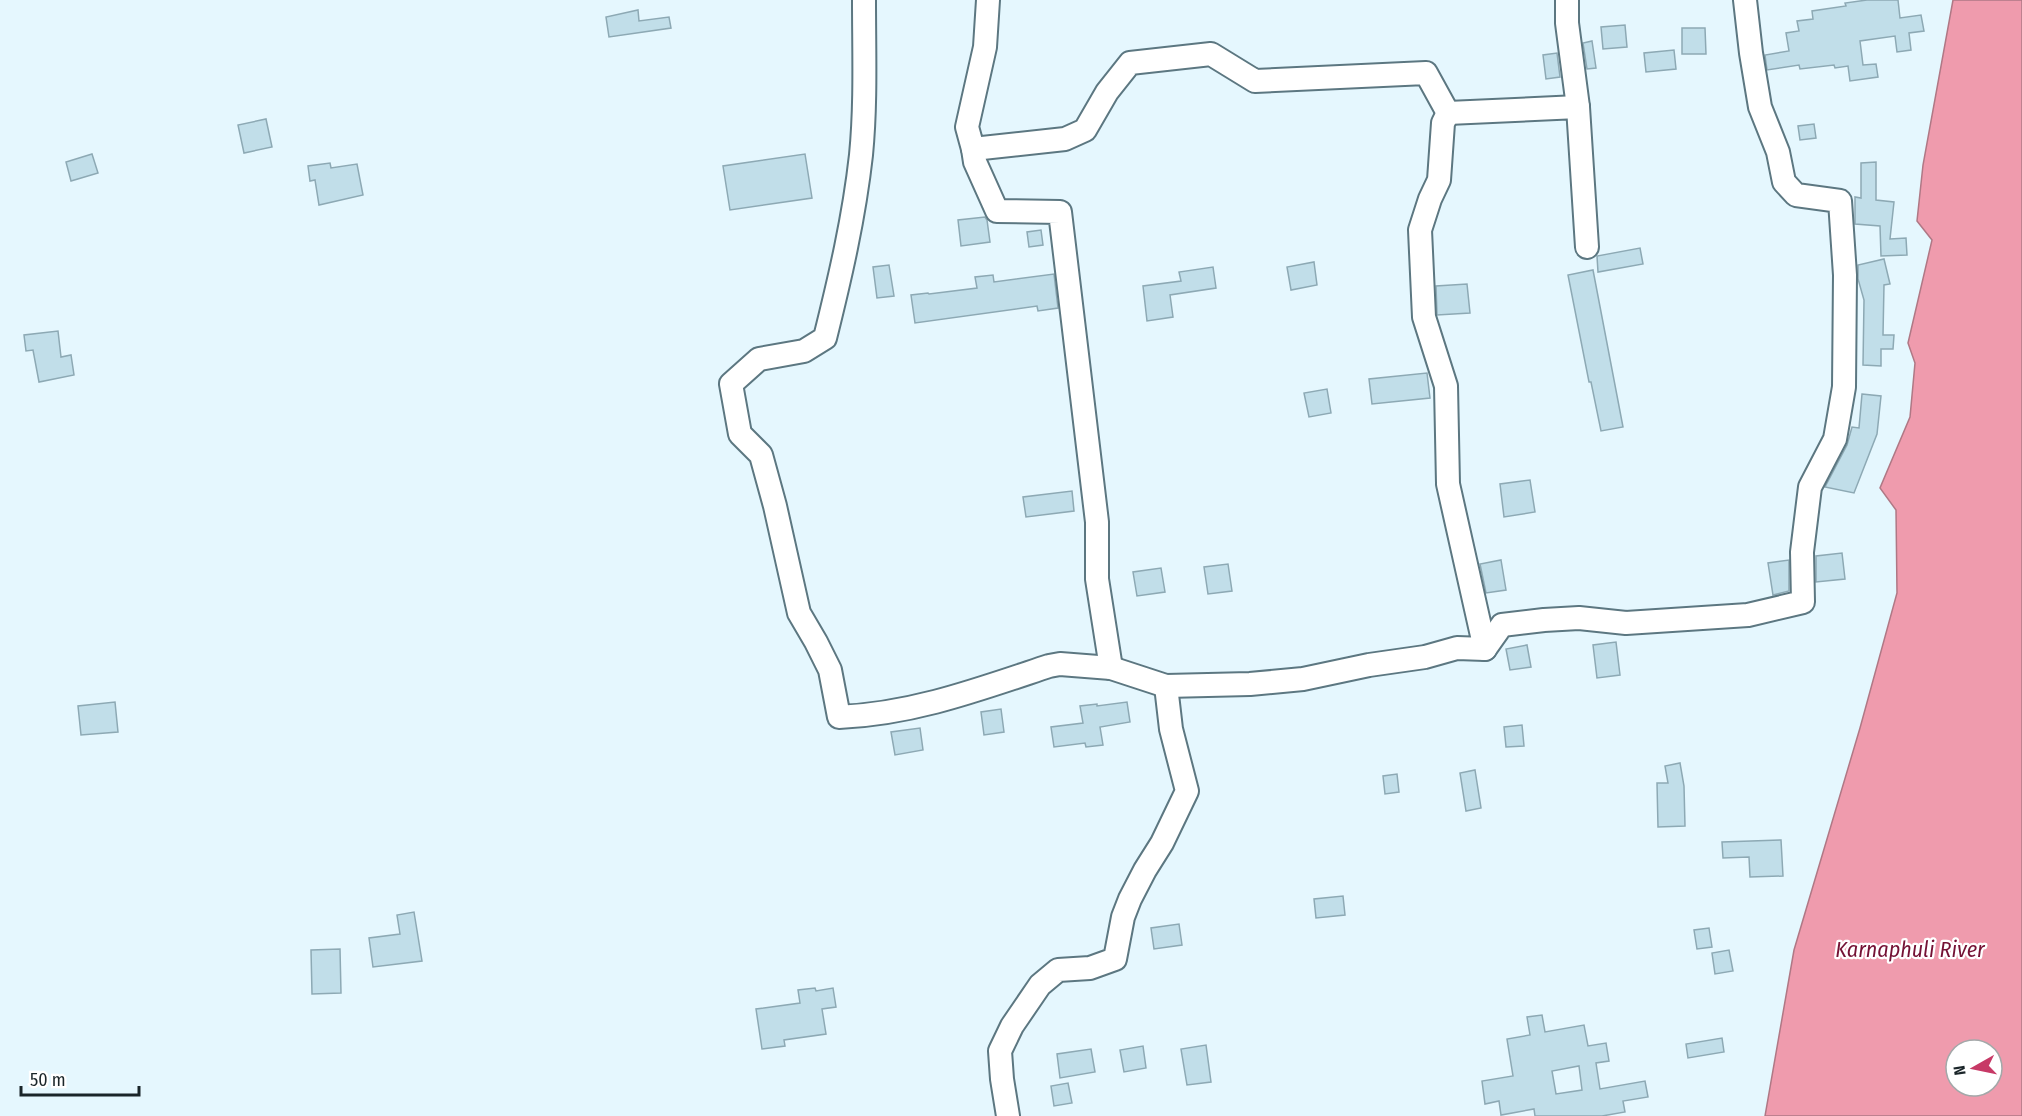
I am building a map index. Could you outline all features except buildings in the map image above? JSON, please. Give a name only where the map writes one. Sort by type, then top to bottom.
[{"type":"street","points":[[864,0],[865,78],[861,154],[851,226],[825,338],[804,351],[759,359],[731,384],[740,434],[761,455],[799,613],[830,670],[839,717],[873,716],[950,700],[1060,664],[1111,668],[1166,686],[1250,684],[1303,679],[1369,665],[1425,657],[1457,648],[1485,649]]},
{"type":"street","points":[[988,0],[985,47],[967,127],[974,148],[975,162],[997,211],[1060,212],[1097,522],[1097,579],[1111,668]]},
{"type":"street","points":[[1567,0],[1567,22],[1578,107],[1587,247]]},
{"type":"street","points":[[1485,649],[1502,625],[1579,618],[1626,623],[1748,615],[1803,602],[1802,552],[1810,487],[1835,440],[1844,387],[1843,230],[1840,201],[1796,195],[1784,182],[1778,152],[1760,107],[1745,0]]},
{"type":"street","points":[[974,148],[1065,139],[1085,130],[1107,92],[1130,63],[1211,54],[1255,81],[1425,73],[1448,113]]},
{"type":"street","points":[[1448,113],[1578,107]]},
{"type":"street","points":[[1448,113],[1443,123],[1439,180],[1419,230],[1424,317],[1446,386],[1448,484],[1485,649]]},
{"type":"street","points":[[1008,1116],[1000,1051],[1011,1026],[1040,985],[1058,970],[1090,968],[1115,959],[1123,917],[1130,899],[1162,843],[1187,791],[1171,729],[1166,686]]},
{"type":"water","name":"Karnaphuli River","points":[[1953,0],[2022,0],[2022,1116],[1765,1116],[1794,950],[1860,728],[1897,593],[1896,510],[1880,488],[1910,417],[1915,363],[1908,343],[1932,240],[1917,221],[1923,165]]}]
